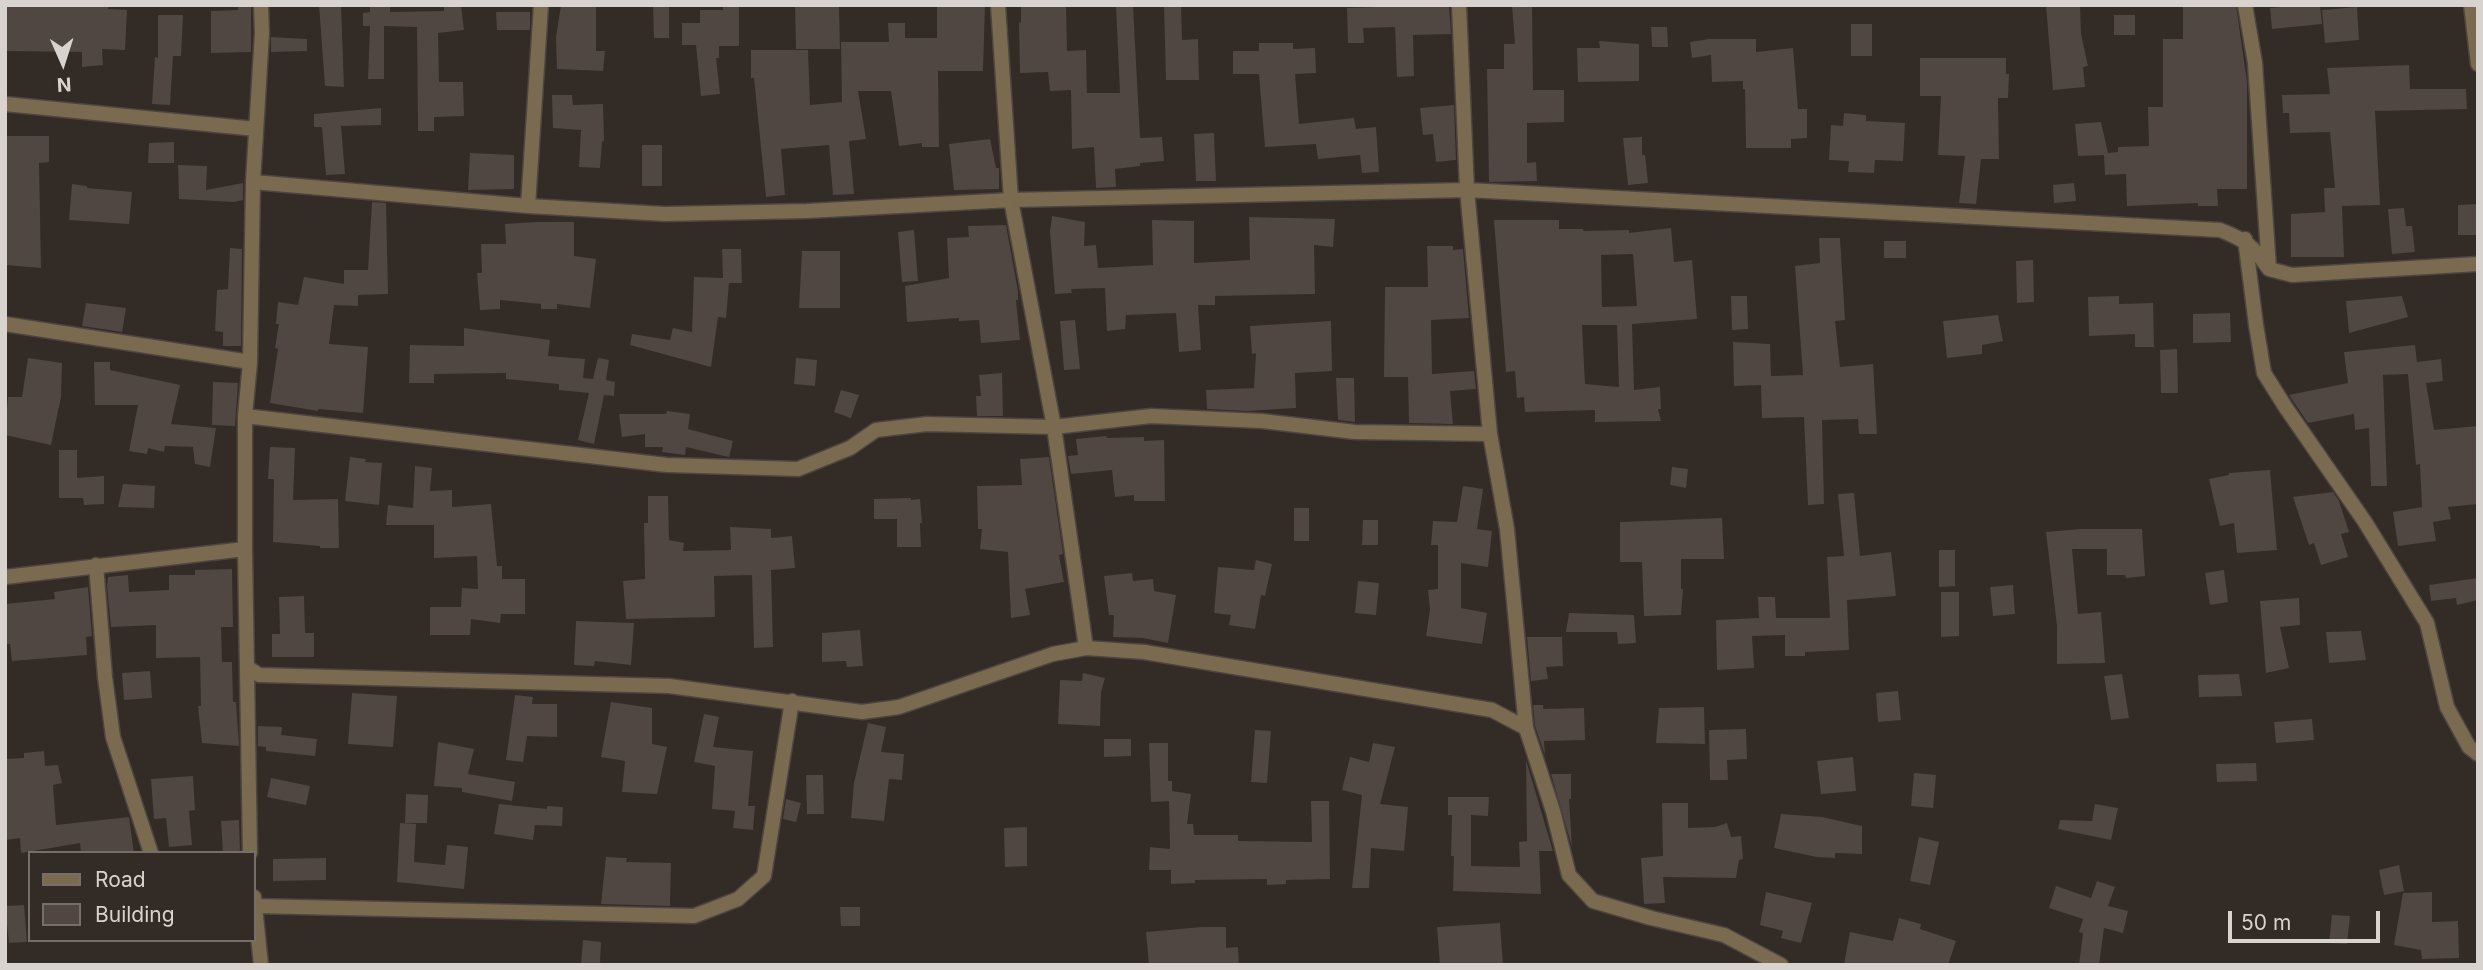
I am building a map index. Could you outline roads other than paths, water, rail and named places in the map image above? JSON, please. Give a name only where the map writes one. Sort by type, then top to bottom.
[{"type":"street","points":[[250,851],[245,549],[246,416],[261,5]]},
{"type":"street","points":[[528,206],[541,5]]},
{"type":"street","points":[[998,5],[1011,200],[1054,427],[1086,648]]},
{"type":"street","points":[[1459,5],[1467,190],[1490,434],[1507,529],[1526,728],[1553,811],[1569,875],[1593,901],[1724,935],[1781,965]]},
{"type":"street","points":[[2245,5],[2255,63],[2269,269]]},
{"type":"street","points":[[2471,5],[2478,64]]},
{"type":"street","points":[[5,104],[256,129]]},
{"type":"street","points":[[253,182],[665,215],[807,211],[1011,200],[1467,190],[2220,230],[2245,239],[2269,269],[2292,275],[2478,264]]},
{"type":"street","points":[[2245,239],[2264,373],[2365,522],[2427,623],[2447,707],[2469,747],[2478,754]]},
{"type":"street","points":[[5,324],[250,362]]},
{"type":"street","points":[[246,416],[667,465],[798,469],[850,448],[876,430],[926,424],[1054,427],[1151,416],[1262,421],[1355,432],[1490,434]]},
{"type":"street","points":[[5,577],[245,549]]},
{"type":"street","points":[[96,565],[113,737],[150,851]]},
{"type":"street","points":[[247,667],[259,675],[669,685],[862,712],[899,707],[1053,654],[1086,648],[1144,652],[1492,710],[1526,728]]},
{"type":"street","points":[[256,901],[694,916],[727,904],[738,899],[764,876],[792,701]]},
{"type":"street","points":[[256,932],[261,965]]}]
